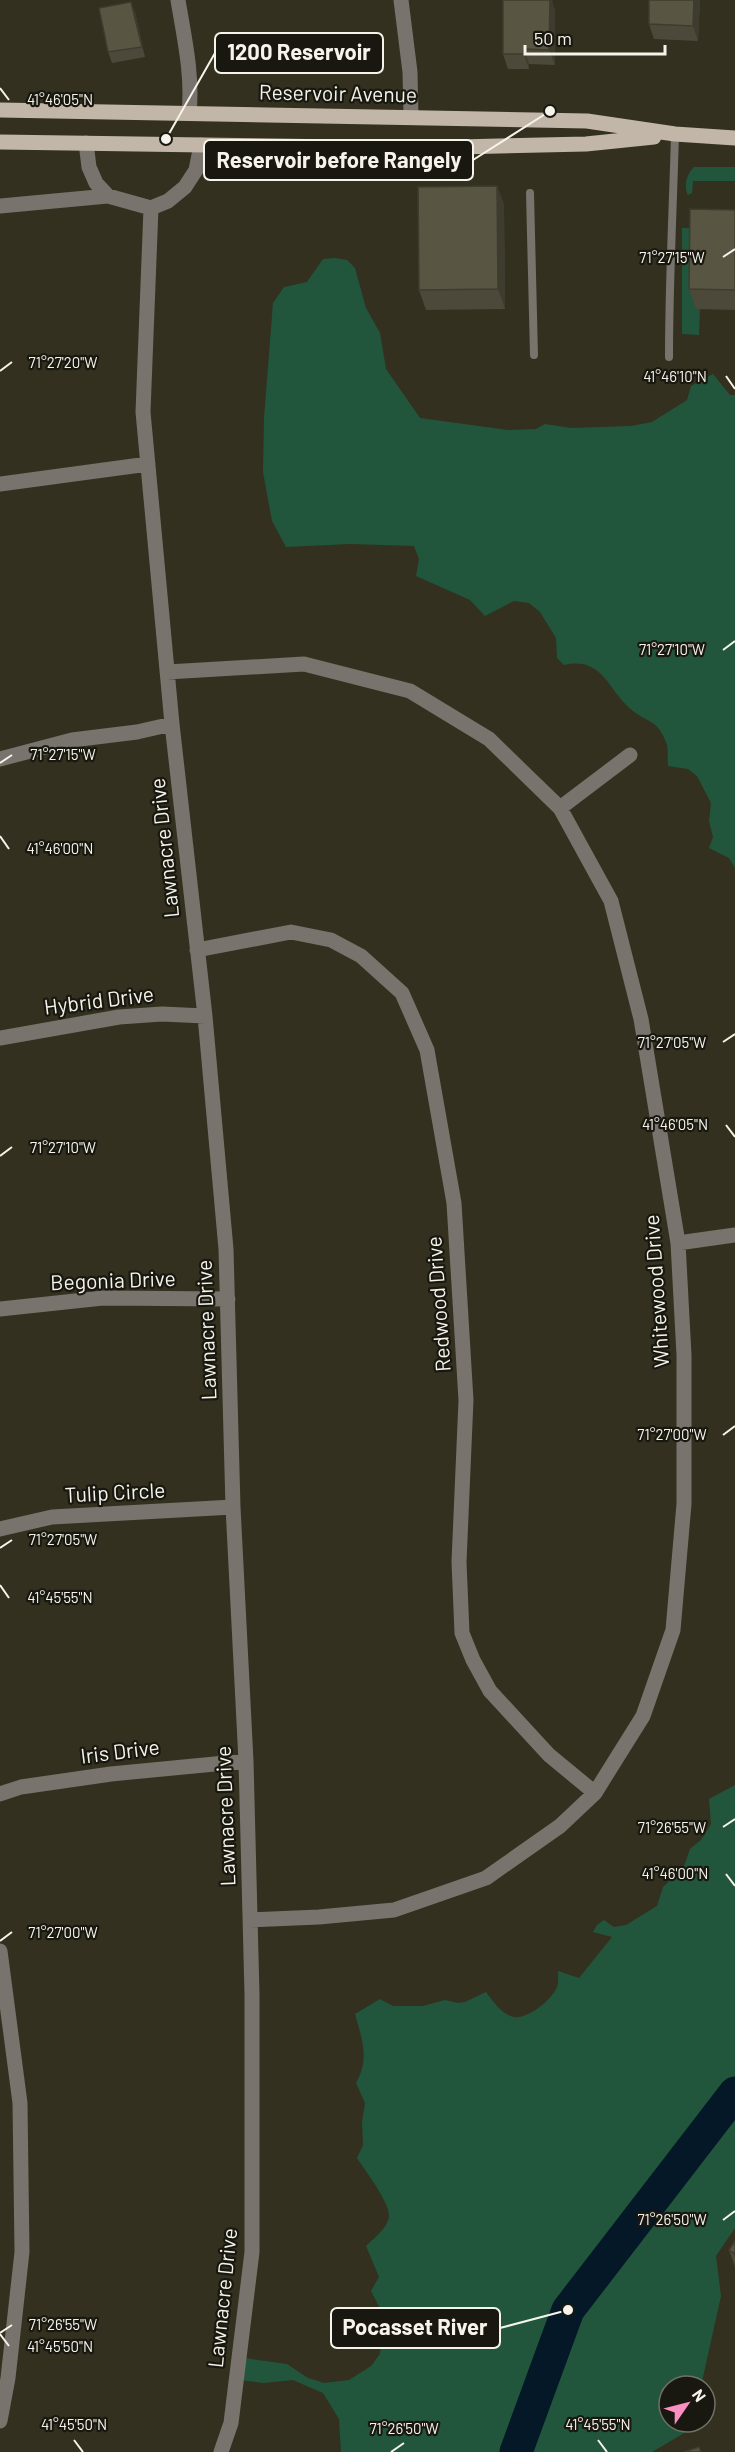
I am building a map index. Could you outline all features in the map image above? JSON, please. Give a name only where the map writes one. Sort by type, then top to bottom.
[{"type":"main road","name":"Reservoir Avenue","points":[[0,110],[587,120],[675,134],[735,138]]},
{"type":"main road","name":"Reservoir Avenue","points":[[0,142],[415,148],[586,144],[675,134]]},
{"type":"street","points":[[178,0],[189,73],[189,113]]},
{"type":"street","points":[[401,0],[410,72],[411,116]]},
{"type":"street","points":[[86,143],[89,167],[96,183],[108,196]]},
{"type":"street","points":[[0,206],[108,196],[151,208],[168,201],[185,187],[196,170],[201,145]]},
{"type":"street","name":"Lawnacre Drive","points":[[151,208],[143,412],[172,724],[205,1016],[226,1249],[233,1507],[246,1761],[250,1920],[252,2252],[231,2423],[222,2452]]},
{"type":"street","points":[[0,484],[148,464]]},
{"type":"street","name":"Whitewood Drive","points":[[167,672],[304,664],[410,691],[489,739],[560,808],[611,901],[641,1018],[678,1243],[684,1355],[684,1504],[674,1630],[643,1716],[595,1793],[560,1826],[486,1878],[394,1910],[250,1920]]},
{"type":"street","points":[[0,759],[72,740],[172,724]]},
{"type":"street","points":[[560,808],[630,755]]},
{"type":"street","name":"Redwood Drive","points":[[197,950],[291,932],[331,940],[361,956],[402,993],[427,1050],[454,1203],[466,1400],[459,1562],[462,1633],[473,1660],[490,1691],[549,1755],[595,1793]]},
{"type":"street","name":"Hybrid Drive","points":[[0,1038],[119,1017],[162,1014],[205,1016]]},
{"type":"street","points":[[678,1243],[735,1235]]},
{"type":"street","name":"Begonia Drive","points":[[0,1309],[103,1298],[228,1299]]},
{"type":"street","name":"Tulip Circle","points":[[0,1529],[52,1517],[233,1507]]},
{"type":"street","name":"Iris Drive","points":[[0,1794],[21,1787],[111,1774],[246,1761]]},
{"type":"street","points":[[0,1951],[20,2103],[22,2252],[8,2378],[0,2421]]},
{"type":"lane","points":[[669,357],[669,260],[674,204],[675,134]]},
{"type":"lane","points":[[530,192],[534,355]]},
{"type":"green space","points":[[694,167],[735,167],[735,181],[693,181],[692,193],[688,195],[686,180]]},
{"type":"green space","points":[[682,228],[697,228],[696,308],[700,309],[699,335],[682,334]]},
{"type":"green space","points":[[323,259],[347,260],[355,268],[366,308],[380,333],[386,369],[420,418],[508,430],[536,429],[545,424],[571,428],[631,426],[652,422],[687,400],[691,386],[713,374],[730,395],[735,395],[735,868],[729,858],[709,848],[713,837],[709,821],[711,803],[697,776],[688,769],[668,766],[667,745],[659,729],[624,703],[597,671],[577,664],[564,665],[557,658],[556,638],[540,612],[529,603],[514,601],[485,616],[470,600],[416,576],[419,559],[414,546],[350,544],[286,547],[272,521],[263,472],[264,418],[273,303],[284,287],[307,282]]},
{"type":"green space","points":[[735,1785],[735,2228],[716,2256],[721,2296],[704,2374],[657,2374],[657,2434],[683,2434],[652,2452],[341,2452],[339,2419],[323,2393],[293,2380],[264,2383],[240,2380],[244,2358],[287,2364],[308,2378],[324,2383],[349,2380],[371,2366],[380,2354],[383,2314],[371,2291],[379,2277],[366,2246],[383,2229],[389,2216],[386,2203],[357,2158],[363,2145],[362,2122],[365,2103],[356,2083],[364,2057],[355,2014],[380,1999],[393,2006],[423,2006],[445,2000],[465,2002],[486,1992],[498,2007],[510,2016],[520,2017],[532,2012],[553,1994],[558,1985],[558,1971],[579,1978],[612,1937],[593,1932],[597,1925],[604,1920],[614,1927],[626,1925],[657,1906],[663,1887],[683,1869],[690,1849],[701,1840],[711,1824],[709,1799]]},
{"type":"building","points":[[503,0],[550,0],[549,50],[524,49],[524,54],[503,54]]},
{"type":"building","points":[[649,0],[694,0],[693,26],[649,24]]},
{"type":"building","points":[[131,2],[142,47],[108,52],[99,8]]},
{"type":"building","points":[[497,186],[498,289],[419,290],[418,187]]},
{"type":"building","points":[[690,209],[735,210],[735,290],[689,289]]},
{"type":"building","points":[[735,2241],[735,2254],[729,2250]]},
{"type":"building","points":[[699,2447],[701,2452],[684,2452]]},
{"type":"waterway","points":[[516,2452],[568,2310],[735,2093]]},
{"type":"place","name":"Reservoir before Rangely","points":[[550,111]]},
{"type":"place","name":"1200 Reservoir","points":[[166,139]]},
{"type":"place","name":"Pocasset River","points":[[568,2310]]}]
